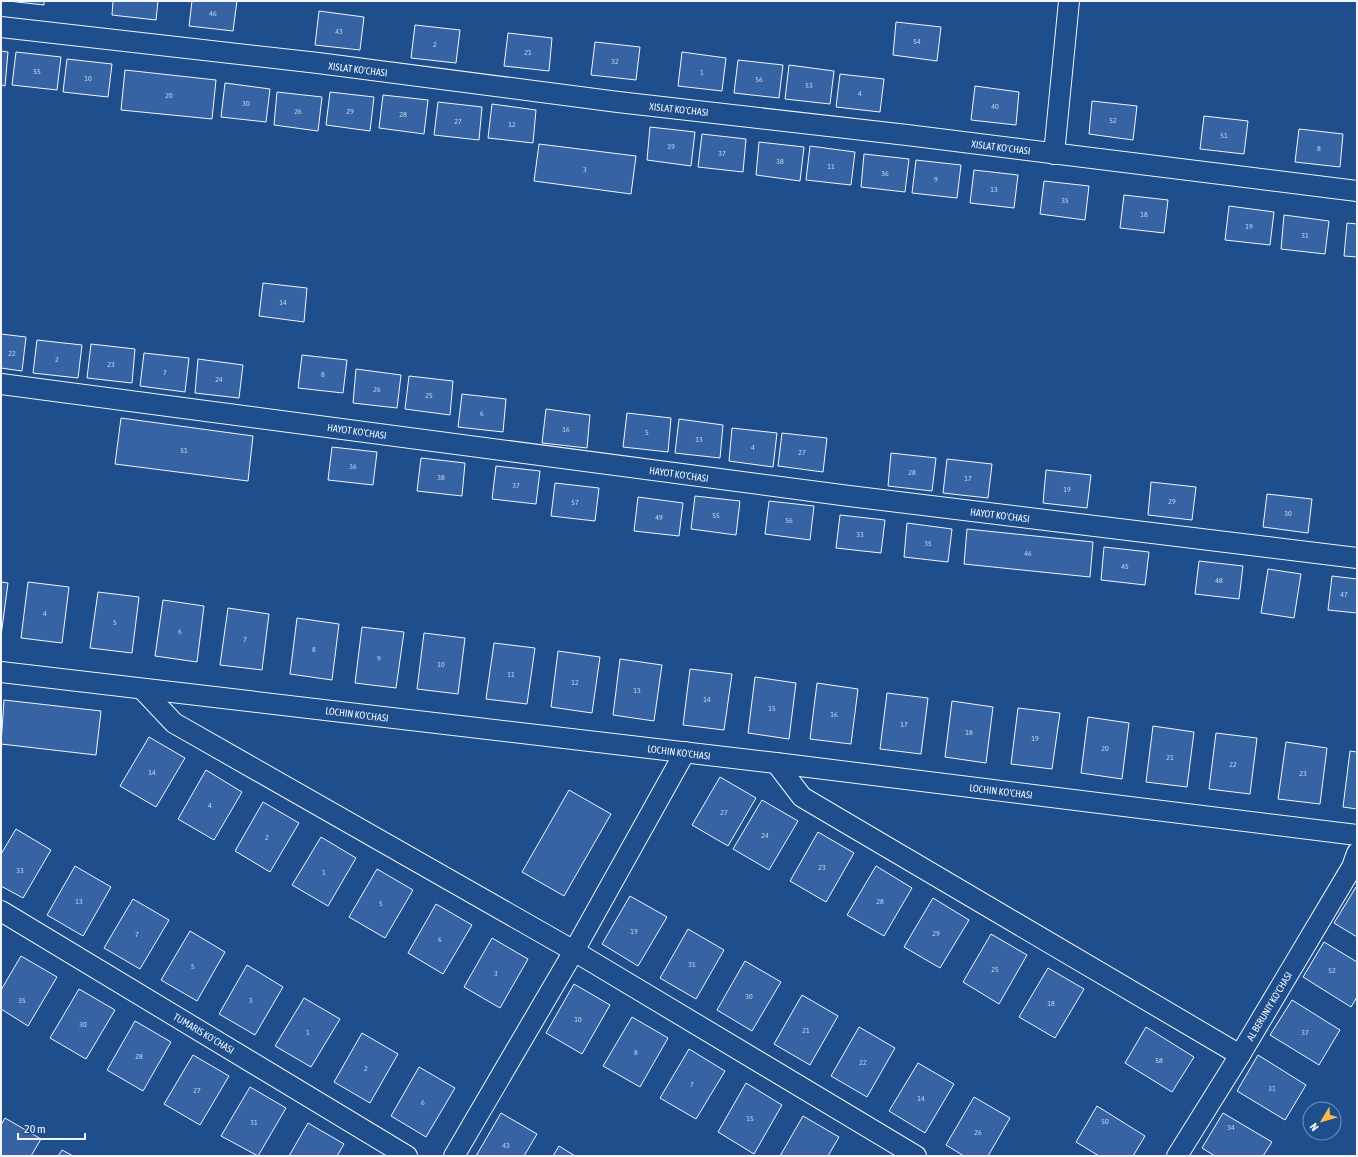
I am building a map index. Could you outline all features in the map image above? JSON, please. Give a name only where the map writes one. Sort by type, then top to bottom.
[{"type":"street","points":[[1054,154],[1069,1]]},
{"type":"street","name":"XISLAT KO'CHASI","points":[[1,27],[318,64],[618,102],[1357,191]]},
{"type":"street","name":"HAYOT KO'CHASI","points":[[1,384],[841,495],[1357,558]]},
{"type":"street","name":"LOCHIN KO'CHASI","points":[[1,672],[142,690],[685,752],[1357,835]]},
{"type":"street","points":[[142,690],[174,723],[574,951],[916,1156]]},
{"type":"street","points":[[454,1156],[574,951],[685,752]]},
{"type":"street","points":[[776,763],[802,797],[1240,1055]]},
{"type":"street","name":"AL BERUNIY KO'CHASI","points":[[1177,1156],[1240,1055],[1348,874],[1357,853]]},
{"type":"street","name":"TUMARIS KO'CHASI","points":[[1,911],[407,1156]]},
{"type":"building","points":[[8,1],[44,1],[44,5]]},
{"type":"building","points":[[113,1],[158,1],[156,20],[112,15]]},
{"type":"building","points":[[192,1],[237,1],[233,31],[189,26]]},
{"type":"building","points":[[319,11],[364,17],[360,50],[315,45]]},
{"type":"building","points":[[896,22],[941,27],[937,61],[893,55]]},
{"type":"building","points":[[415,25],[460,30],[456,63],[411,58]]},
{"type":"building","points":[[508,33],[552,38],[549,71],[504,66]]},
{"type":"building","points":[[595,42],[640,47],[636,80],[591,75]]},
{"type":"building","points":[[1,51],[8,52],[5,86],[1,85]]},
{"type":"building","points":[[16,52],[61,57],[57,90],[12,85]]},
{"type":"building","points":[[682,52],[726,58],[722,91],[678,86]]},
{"type":"building","points":[[67,59],[112,64],[108,97],[63,92]]},
{"type":"building","points":[[738,60],[783,65],[779,98],[734,93]]},
{"type":"building","points":[[789,65],[834,71],[830,104],[785,99]]},
{"type":"building","points":[[125,70],[216,80],[212,119],[121,110]]},
{"type":"building","points":[[840,74],[884,79],[880,112],[836,107]]},
{"type":"building","points":[[225,83],[270,89],[266,122],[221,117]]},
{"type":"building","points":[[975,86],[1019,92],[1016,125],[971,120]]},
{"type":"building","points":[[277,92],[322,97],[318,131],[274,125]]},
{"type":"building","points":[[330,92],[374,97],[370,131],[326,125]]},
{"type":"building","points":[[383,95],[428,100],[424,134],[379,128]]},
{"type":"building","points":[[1092,101],[1137,106],[1133,140],[1089,134]]},
{"type":"building","points":[[438,102],[482,107],[479,140],[434,135]]},
{"type":"building","points":[[492,104],[536,110],[533,143],[488,138]]},
{"type":"building","points":[[1204,116],[1248,121],[1244,154],[1200,149]]},
{"type":"building","points":[[650,127],[695,132],[691,166],[647,160]]},
{"type":"building","points":[[1299,129],[1343,134],[1340,167],[1295,162]]},
{"type":"building","points":[[702,134],[746,139],[743,172],[698,167]]},
{"type":"building","points":[[759,142],[804,147],[800,181],[756,175]]},
{"type":"building","points":[[539,144],[636,156],[631,194],[534,181]]},
{"type":"building","points":[[810,146],[855,152],[851,185],[806,180]]},
{"type":"building","points":[[864,154],[909,159],[905,192],[861,187]]},
{"type":"building","points":[[916,160],[961,165],[957,198],[912,193]]},
{"type":"building","points":[[974,170],[1018,175],[1014,208],[970,203]]},
{"type":"building","points":[[1044,181],[1089,186],[1085,220],[1040,214]]},
{"type":"building","points":[[1124,195],[1168,200],[1164,233],[1120,228]]},
{"type":"building","points":[[1229,206],[1274,212],[1270,245],[1225,240]]},
{"type":"building","points":[[1284,215],[1329,221],[1325,254],[1281,249]]},
{"type":"building","points":[[1347,223],[1357,224],[1357,257],[1344,256]]},
{"type":"building","points":[[263,283],[307,288],[304,322],[259,316]]},
{"type":"building","points":[[1,334],[26,337],[22,371],[1,368]]},
{"type":"building","points":[[37,340],[82,345],[78,378],[33,373]]},
{"type":"building","points":[[91,344],[135,349],[132,383],[87,378]]},
{"type":"building","points":[[144,353],[189,358],[185,392],[140,386]]},
{"type":"building","points":[[302,355],[347,360],[343,393],[298,388]]},
{"type":"building","points":[[198,359],[243,365],[239,398],[195,393]]},
{"type":"building","points":[[356,369],[401,375],[397,408],[353,403]]},
{"type":"building","points":[[409,376],[453,381],[450,415],[405,409]]},
{"type":"building","points":[[462,394],[506,399],[503,432],[458,427]]},
{"type":"building","points":[[546,409],[590,415],[587,448],[542,443]]},
{"type":"building","points":[[627,413],[671,418],[668,452],[623,447]]},
{"type":"building","points":[[121,418],[253,436],[248,481],[115,464]]},
{"type":"building","points":[[679,419],[723,425],[720,458],[675,453]]},
{"type":"building","points":[[732,428],[777,433],[773,467],[729,461]]},
{"type":"building","points":[[782,433],[827,438],[823,472],[778,466]]},
{"type":"building","points":[[332,447],[377,452],[373,485],[328,480]]},
{"type":"building","points":[[891,453],[936,458],[932,491],[888,486]]},
{"type":"building","points":[[421,458],[465,463],[462,496],[417,491]]},
{"type":"building","points":[[947,459],[992,464],[988,498],[943,493]]},
{"type":"building","points":[[496,466],[540,471],[536,504],[492,499]]},
{"type":"building","points":[[1046,470],[1091,475],[1087,508],[1043,503]]},
{"type":"building","points":[[1151,482],[1196,487],[1192,520],[1148,515]]},
{"type":"building","points":[[555,483],[599,488],[595,521],[551,516]]},
{"type":"building","points":[[1267,494],[1312,499],[1308,533],[1263,527]]},
{"type":"building","points":[[695,496],[740,501],[736,535],[691,529]]},
{"type":"building","points":[[638,497],[683,503],[679,536],[634,531]]},
{"type":"building","points":[[769,501],[814,506],[810,540],[765,534]]},
{"type":"building","points":[[840,515],[885,520],[881,553],[836,548]]},
{"type":"building","points":[[907,523],[952,529],[948,562],[904,557]]},
{"type":"building","points":[[967,529],[1093,542],[1090,577],[964,564]]},
{"type":"building","points":[[1104,547],[1149,552],[1145,585],[1101,580]]},
{"type":"building","points":[[1199,561],[1243,566],[1239,599],[1195,594]]},
{"type":"building","points":[[1268,569],[1301,574],[1294,618],[1261,613]]},
{"type":"building","points":[[1332,576],[1357,579],[1357,613],[1328,610]]},
{"type":"building","points":[[1,582],[8,583],[1,636]]},
{"type":"building","points":[[28,582],[69,587],[62,643],[21,638]]},
{"type":"building","points":[[98,592],[139,597],[132,653],[90,648]]},
{"type":"building","points":[[163,600],[204,606],[197,662],[155,656]]},
{"type":"building","points":[[228,608],[269,614],[262,670],[220,665]]},
{"type":"building","points":[[297,618],[339,624],[332,680],[290,674]]},
{"type":"building","points":[[362,627],[404,632],[396,688],[355,683]]},
{"type":"building","points":[[424,633],[465,638],[458,694],[417,689]]},
{"type":"building","points":[[494,643],[535,648],[527,704],[486,699]]},
{"type":"building","points":[[558,651],[600,657],[592,713],[551,707]]},
{"type":"building","points":[[620,659],[662,665],[654,721],[613,715]]},
{"type":"building","points":[[690,669],[732,674],[724,730],[683,725]]},
{"type":"building","points":[[755,677],[796,683],[789,739],[748,733]]},
{"type":"building","points":[[817,683],[858,689],[851,744],[810,739]]},
{"type":"building","points":[[887,693],[928,698],[921,754],[880,749]]},
{"type":"building","points":[[4,700],[101,711],[96,755],[1,744]]},
{"type":"building","points":[[952,701],[993,707],[986,763],[945,757]]},
{"type":"building","points":[[1018,708],[1060,713],[1052,769],[1011,764]]},
{"type":"building","points":[[1088,717],[1129,723],[1122,779],[1081,773]]},
{"type":"building","points":[[1153,726],[1194,732],[1187,787],[1146,782]]},
{"type":"building","points":[[1216,733],[1257,738],[1250,794],[1209,789]]},
{"type":"building","points":[[149,737],[185,758],[156,807],[120,786]]},
{"type":"building","points":[[1286,742],[1327,748],[1320,804],[1278,799]]},
{"type":"building","points":[[1350,751],[1357,752],[1357,809],[1343,807]]},
{"type":"building","points":[[206,770],[242,792],[214,840],[178,819]]},
{"type":"building","points":[[720,777],[756,798],[728,846],[692,825]]},
{"type":"building","points":[[569,790],[611,814],[564,896],[522,872]]},
{"type":"building","points":[[762,800],[798,821],[769,870],[733,849]]},
{"type":"building","points":[[263,802],[299,823],[270,872],[235,851]]},
{"type":"building","points":[[16,829],[51,850],[23,898],[1,886],[1,854]]},
{"type":"building","points":[[818,832],[854,853],[826,902],[790,881]]},
{"type":"building","points":[[321,837],[356,858],[328,906],[292,885]]},
{"type":"building","points":[[75,866],[111,887],[83,936],[47,915]]},
{"type":"building","points":[[876,866],[912,888],[884,936],[847,915]]},
{"type":"building","points":[[377,869],[413,890],[385,938],[349,917]]},
{"type":"building","points":[[1356,887],[1357,888],[1357,937],[1334,923]]},
{"type":"building","points":[[630,896],[667,917],[638,966],[602,944]]},
{"type":"building","points":[[933,898],[969,920],[940,968],[904,947]]},
{"type":"building","points":[[133,899],[169,920],[140,969],[104,948]]},
{"type":"building","points":[[436,904],[472,925],[443,974],[408,953]]},
{"type":"building","points":[[688,929],[724,950],[696,999],[660,978]]},
{"type":"building","points":[[190,931],[225,952],[197,1001],[161,980]]},
{"type":"building","points":[[991,934],[1027,955],[999,1004],[963,982]]},
{"type":"building","points":[[492,938],[528,959],[500,1008],[464,987]]},
{"type":"building","points":[[1324,942],[1357,962],[1357,997],[1351,1007],[1303,977]]},
{"type":"building","points":[[21,956],[57,977],[28,1026],[1,1009],[1,990]]},
{"type":"building","points":[[745,961],[781,982],[752,1031],[717,1010]]},
{"type":"building","points":[[247,965],[283,987],[255,1035],[219,1014]]},
{"type":"building","points":[[1048,968],[1084,989],[1055,1038],[1019,1017]]},
{"type":"building","points":[[574,984],[610,1005],[582,1054],[546,1033]]},
{"type":"building","points":[[79,989],[115,1010],[86,1059],[50,1038]]},
{"type":"building","points":[[802,995],[838,1016],[810,1065],[774,1044]]},
{"type":"building","points":[[304,998],[340,1019],[311,1067],[275,1046]]},
{"type":"building","points":[[1292,1000],[1340,1030],[1319,1065],[1270,1035]]},
{"type":"building","points":[[632,1017],[668,1038],[640,1087],[603,1066]]},
{"type":"building","points":[[135,1021],[171,1042],[143,1091],[107,1070]]},
{"type":"building","points":[[859,1027],[895,1048],[867,1097],[831,1076]]},
{"type":"building","points":[[1146,1027],[1194,1057],[1172,1092],[1125,1063]]},
{"type":"building","points":[[362,1033],[398,1054],[370,1103],[334,1082]]},
{"type":"building","points":[[689,1049],[725,1071],[696,1119],[660,1098]]},
{"type":"building","points":[[193,1055],[229,1076],[200,1125],[164,1104]]},
{"type":"building","points":[[1258,1055],[1306,1085],[1285,1120],[1237,1091]]},
{"type":"building","points":[[918,1063],[954,1084],[925,1133],[889,1111]]},
{"type":"building","points":[[419,1067],[455,1088],[426,1137],[391,1116]]},
{"type":"building","points":[[746,1083],[782,1105],[754,1154],[718,1132]]},
{"type":"building","points":[[250,1087],[286,1108],[258,1156],[221,1136]]},
{"type":"building","points":[[974,1097],[1010,1118],[988,1156],[964,1156],[946,1145]]},
{"type":"building","points":[[1097,1106],[1145,1136],[1133,1156],[1099,1156],[1076,1142]]},
{"type":"building","points":[[501,1113],[537,1134],[524,1156],[476,1156]]},
{"type":"building","points":[[1223,1113],[1272,1142],[1263,1156],[1215,1156],[1202,1148]]},
{"type":"building","points":[[803,1116],[839,1137],[828,1156],[780,1156]]},
{"type":"building","points":[[5,1118],[41,1139],[31,1156],[1,1156],[1,1125]]},
{"type":"building","points":[[308,1123],[344,1144],[337,1156],[289,1156]]},
{"type":"building","points":[[559,1146],[575,1156],[553,1156]]},
{"type":"building","points":[[62,1150],[73,1156],[58,1156]]}]
